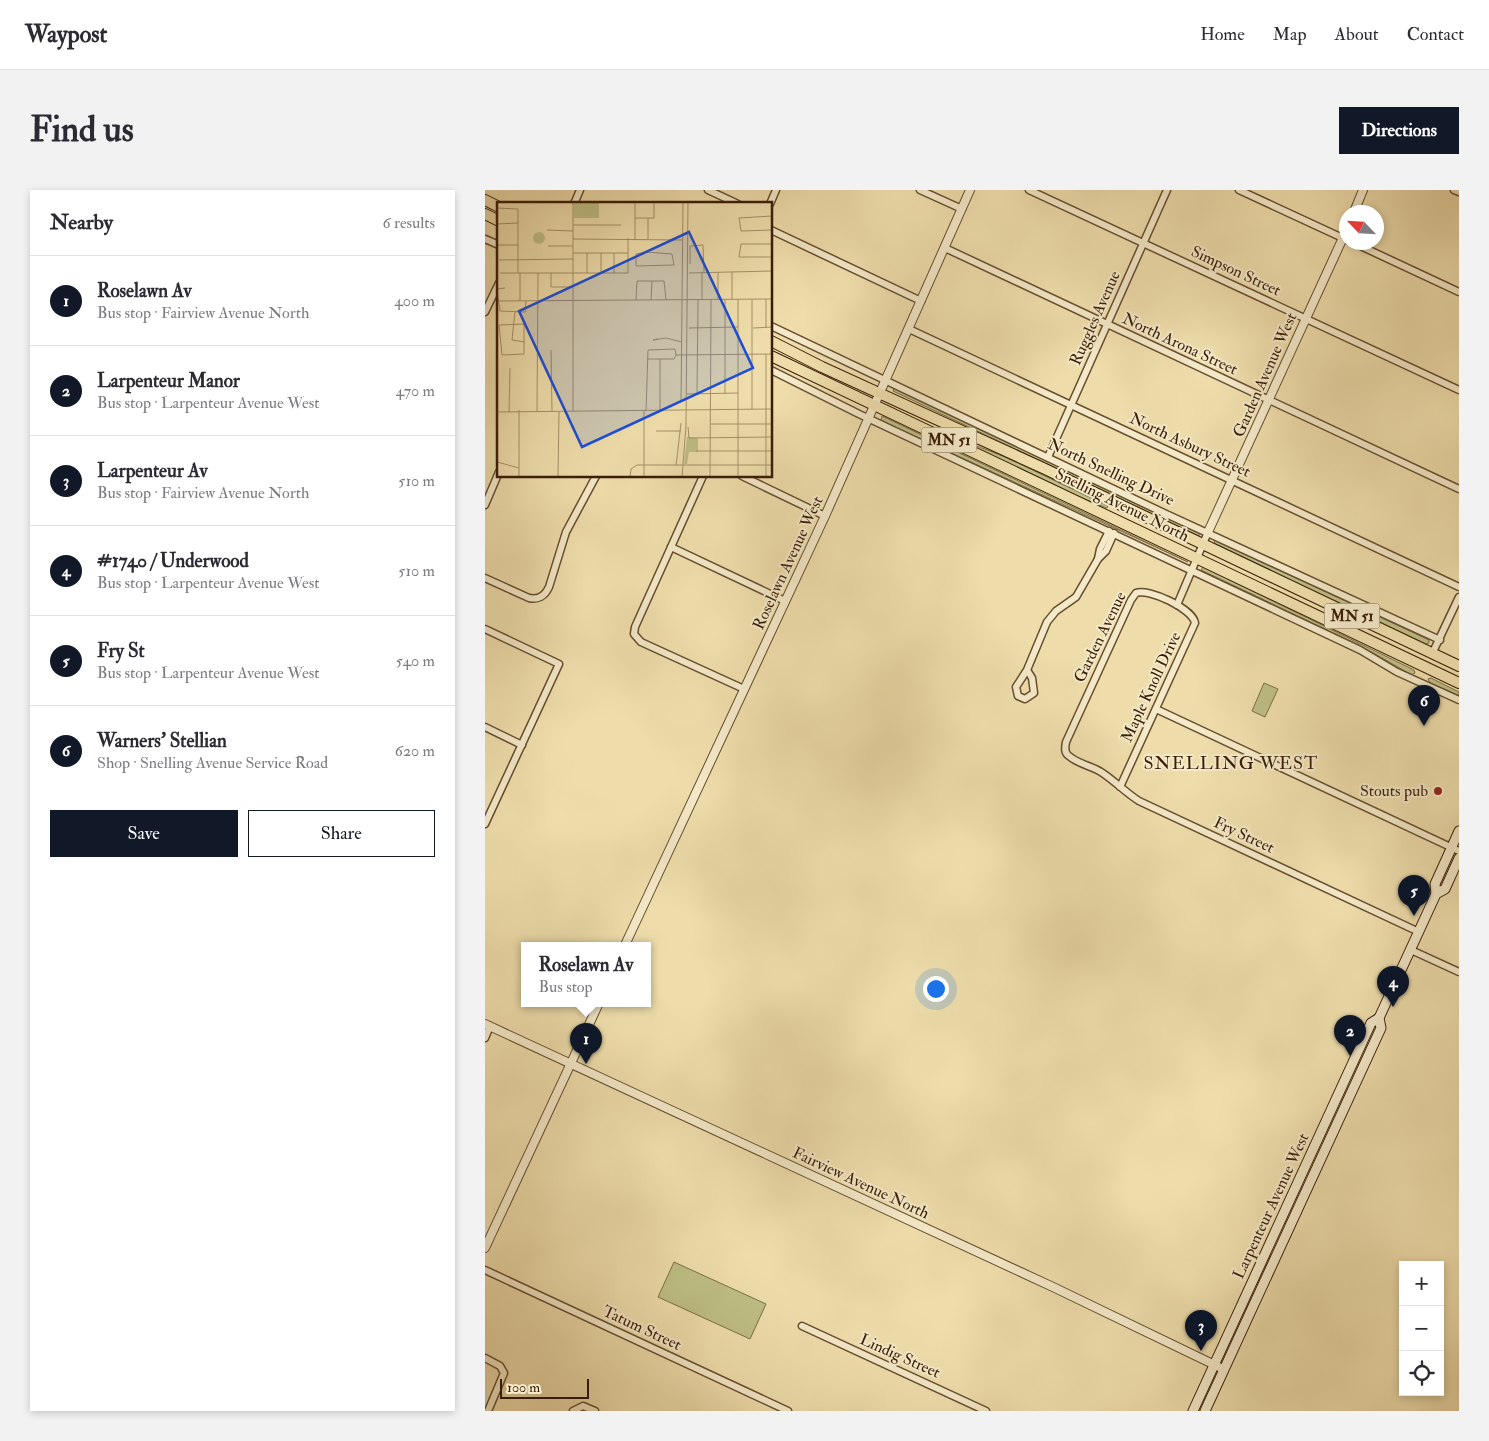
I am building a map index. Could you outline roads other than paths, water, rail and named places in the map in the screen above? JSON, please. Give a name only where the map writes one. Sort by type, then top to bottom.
[{"type":"main road","points":[[485,200],[497,206]]},
{"type":"main road","points":[[485,214],[497,220]]},
{"type":"main road","name":"Snelling Avenue North","points":[[773,341],[1459,666]]},
{"type":"main road","name":"Snelling Avenue North","points":[[773,357],[1459,683]]},
{"type":"main road","points":[[1404,657],[1426,660],[1432,654]]},
{"type":"main road","name":"Larpenteur Avenue West","points":[[1193,1411],[1371,1023],[1379,1018],[1411,950],[1436,894],[1435,884],[1455,849],[1459,831]]},
{"type":"main road","name":"Larpenteur Avenue West","points":[[1436,894],[1445,888],[1459,858]]},
{"type":"main road","name":"Larpenteur Avenue West","points":[[1205,1411],[1381,1028],[1379,1018]]},
{"type":"main road","points":[[1299,1181],[1310,1186]]},
{"type":"street","points":[[575,202],[580,190]]},
{"type":"street","points":[[708,190],[734,202]]},
{"type":"street","points":[[771,202],[776,190]]},
{"type":"street","points":[[920,190],[962,209]]},
{"type":"street","name":"Roselawn Avenue West","points":[[626,942],[825,516],[970,190]]},
{"type":"street","name":"Simpson Street","points":[[1029,190],[1459,390]]},
{"type":"street","name":"Ruggles Avenue","points":[[1048,457],[1167,190]]},
{"type":"street","points":[[1239,190],[1339,237]]},
{"type":"street","points":[[1356,205],[1363,190]]},
{"type":"street","points":[[1454,190],[1459,192]]},
{"type":"street","points":[[773,231],[921,301]]},
{"type":"street","points":[[485,239],[497,244]]},
{"type":"street","name":"North Arona Street","points":[[945,248],[1459,488]]},
{"type":"street","name":"Garden Avenue West","points":[[1208,532],[1339,250]]},
{"type":"street","points":[[1369,250],[1459,292]]},
{"type":"street","points":[[485,312],[497,287]]},
{"type":"street","name":"North Snelling Drive","points":[[773,327],[1440,640]]},
{"type":"street","name":"North Asbury Street","points":[[909,329],[1459,586]]},
{"type":"street","points":[[773,371],[1360,650],[1390,668],[1459,700]]},
{"type":"street","points":[[485,505],[497,477]]},
{"type":"street","points":[[486,579],[529,598],[536,598],[544,594],[549,587],[566,532],[595,478]]},
{"type":"street","points":[[702,478],[635,627],[636,638],[744,689]]},
{"type":"street","points":[[746,478],[825,516]]},
{"type":"street","points":[[1027,670],[1047,622],[1057,611],[1076,597],[1099,559],[1100,549],[1112,532]]},
{"type":"street","points":[[1177,605],[1204,546],[1208,532]]},
{"type":"street","points":[[671,547],[785,601]]},
{"type":"street","name":"Garden Avenue","points":[[1065,751],[1066,742],[1133,596],[1145,592],[1177,605]]},
{"type":"street","points":[[1432,654],[1459,597]]},
{"type":"street","name":"Maple Knoll Drive","points":[[1120,787],[1195,623],[1189,612],[1177,605]]},
{"type":"street","points":[[485,629],[559,664],[485,824]]},
{"type":"street","points":[[1419,682],[1426,667]]},
{"type":"street","points":[[1156,709],[1455,849]]},
{"type":"street","points":[[485,727],[522,744]]},
{"type":"street","name":"Fry Street","points":[[1065,751],[1069,756],[1101,772],[1120,787],[1153,808],[1419,932]]},
{"type":"street","points":[[1411,950],[1459,972]]},
{"type":"street","points":[[485,1248],[597,1007]]},
{"type":"street","points":[[485,1038],[488,1025]]},
{"type":"street","name":"Fairview Avenue North","points":[[488,1025],[1225,1369]]},
{"type":"street","name":"Tatum Street","points":[[485,1270],[788,1411]]},
{"type":"street","name":"Lindig Street","points":[[802,1326],[987,1411]]},
{"type":"street","points":[[485,1358],[500,1366],[504,1373],[503,1380],[488,1411]]},
{"type":"street","points":[[573,1411],[583,1406],[595,1411]]},
{"type":"place","name":"Warners' Stellian","points":[[1424,726]]},
{"type":"place","name":"Stouts pub","points":[[1438,791]]},
{"type":"place","name":"Fry St","points":[[1414,916]]},
{"type":"place","name":"#1740 / Underwood","points":[[1393,1007]]},
{"type":"place","name":"Larpenteur Manor","points":[[1350,1056]]},
{"type":"place","name":"Roselawn Av","points":[[586,1064]]},
{"type":"place","name":"Larpenteur Av","points":[[1201,1351]]},
{"type":"district","name":"SNELLING WEST","points":[[1231,763]]}]
